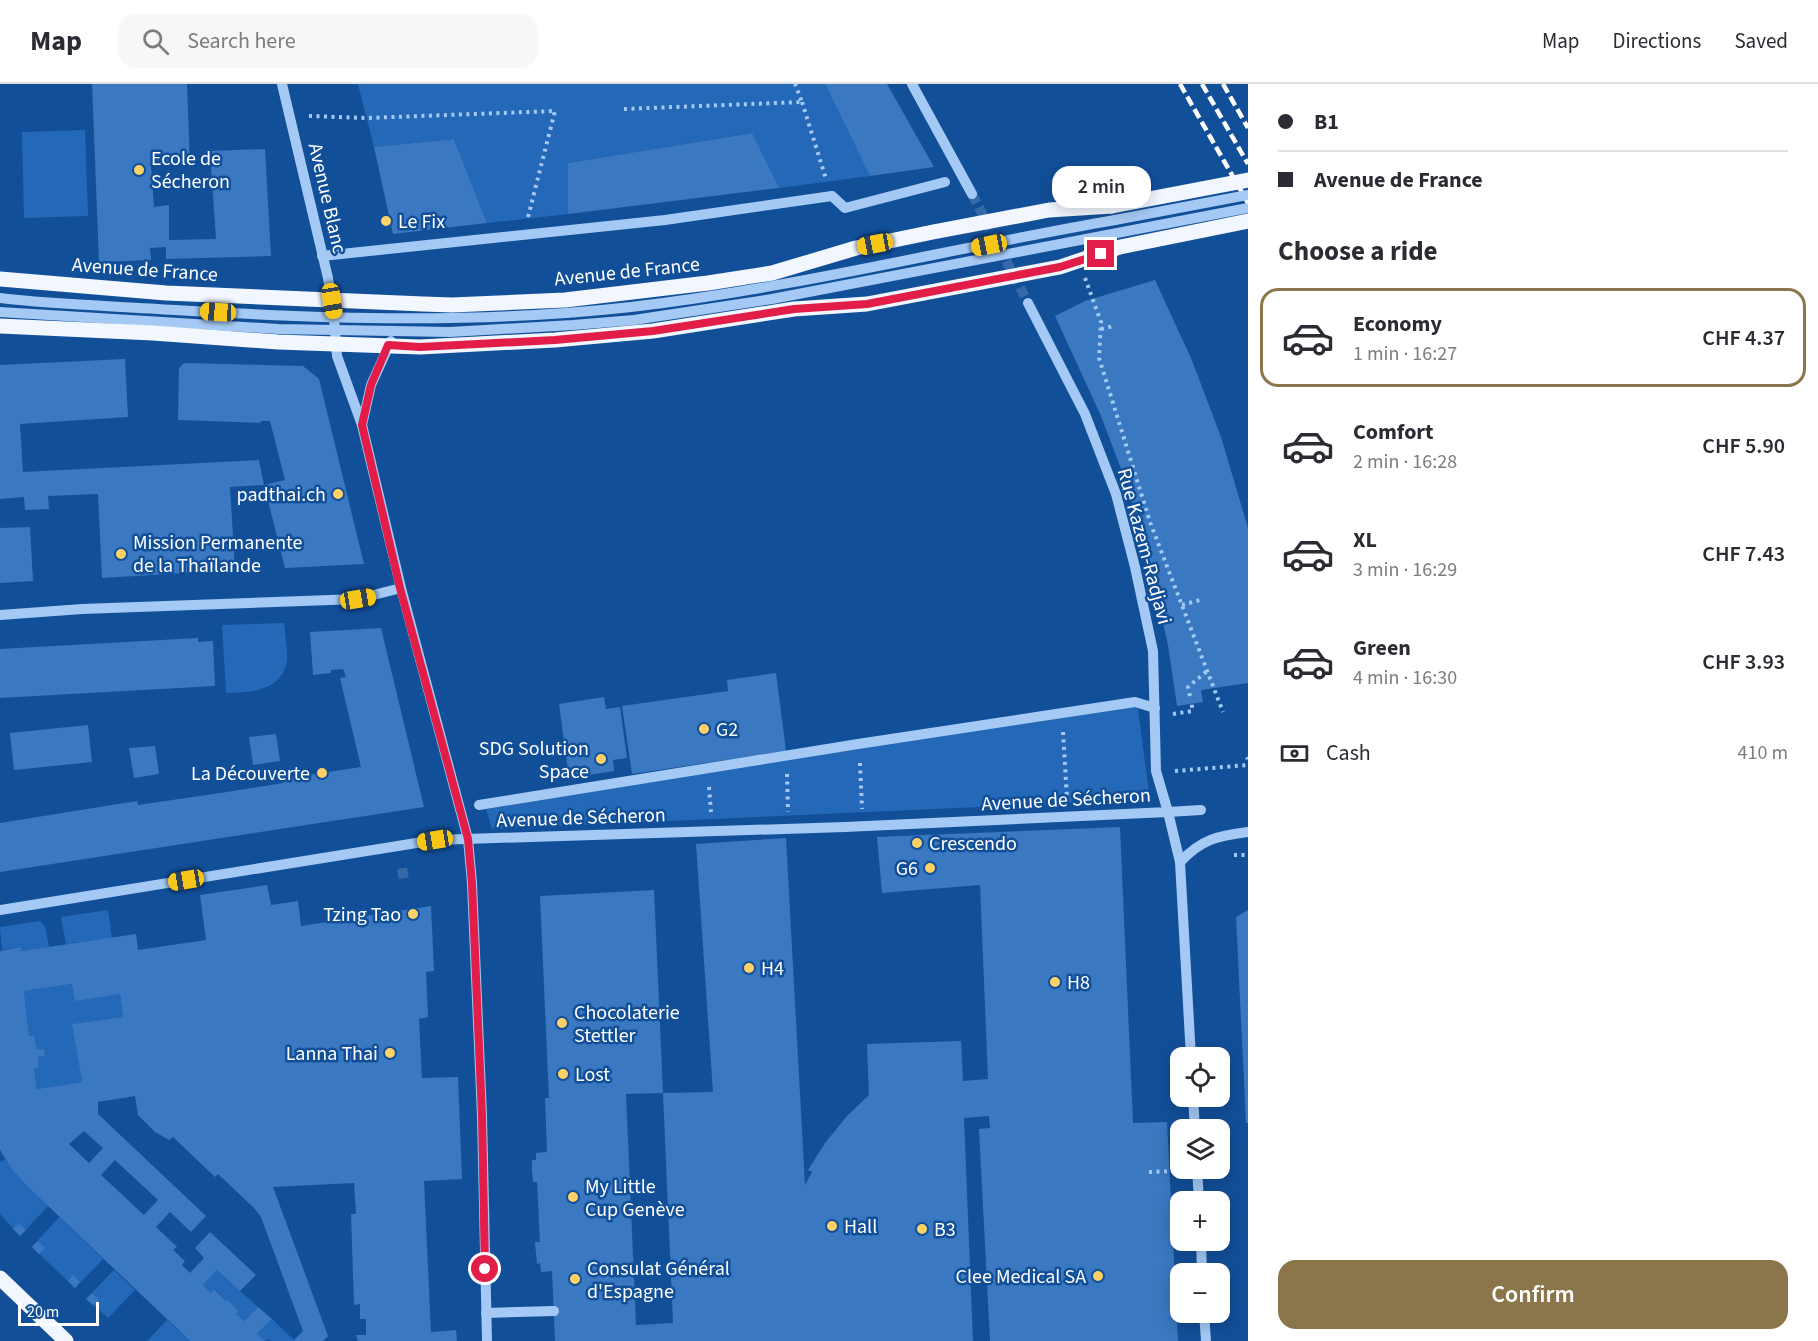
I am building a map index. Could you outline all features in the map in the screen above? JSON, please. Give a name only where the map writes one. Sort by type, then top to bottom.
[{"type":"main road","name":"Avenue de France","points":[[0,279],[166,293],[332,301],[452,305],[565,300],[772,273],[856,248],[1049,210],[1113,213],[1248,180]]},
{"type":"main road","points":[[0,326],[336,338],[420,347],[555,340],[653,331],[794,309],[867,304],[1060,267],[1119,240],[1248,221]]},
{"type":"main road","points":[[0,1278],[66,1341]]},
{"type":"street","name":"Avenue Blanc","points":[[282,84],[332,301],[337,356],[362,425],[400,588],[468,839],[482,1116],[487,1341]]},
{"type":"street","points":[[912,84],[972,194]]},
{"type":"street","points":[[322,256],[664,220],[832,196],[845,208],[945,182]]},
{"type":"street","points":[[0,298],[334,318],[448,319],[561,313],[632,307],[756,289],[1113,213],[1248,195]]},
{"type":"street","points":[[0,312],[336,338],[397,332],[470,331],[573,325],[695,312],[1119,240],[1248,208]]},
{"type":"street","name":"Rue Kazem-Radjavi","points":[[1028,303],[1085,414],[1116,494],[1154,651],[1156,771],[1180,862],[1190,1047]]},
{"type":"street","name":"Avenue Blanc","points":[[362,425],[371,385],[388,345],[397,332]]},
{"type":"street","points":[[0,615],[82,609],[358,599],[400,588]]},
{"type":"street","points":[[479,805],[1135,702],[1155,708]]},
{"type":"street","points":[[1168,812],[1201,810]]},
{"type":"street","name":"Avenue de Sécheron","points":[[0,910],[435,840],[863,826],[1168,812]]},
{"type":"street","points":[[1180,862],[1195,847],[1211,839],[1248,832]]},
{"type":"street","points":[[486,1313],[554,1311]]},
{"type":"street","points":[[1205,1323],[1206,1341]]},
{"type":"path","points":[[795,84],[832,196]]},
{"type":"path","points":[[624,109],[802,102]]},
{"type":"path","points":[[309,116],[367,118],[555,111],[524,235]]},
{"type":"path","points":[[1085,280],[1101,322],[1099,358],[1150,522],[1222,712]]},
{"type":"path","points":[[1101,329],[1114,326]]},
{"type":"path","points":[[1182,605],[1200,600]]},
{"type":"path","points":[[1190,696],[1188,687],[1207,671]]},
{"type":"path","points":[[1192,704],[1192,711]]},
{"type":"path","points":[[1062,713],[1068,817]]},
{"type":"path","points":[[858,744],[863,826]]},
{"type":"path","points":[[786,756],[789,828]]},
{"type":"path","points":[[1168,771],[1248,765]]},
{"type":"path","points":[[708,768],[713,831]]},
{"type":"path","points":[[1149,1172],[1170,1171]]},
{"type":"shaded area","points":[[358,84],[825,84],[870,176],[779,188],[751,133],[568,163],[568,214],[487,223],[454,139],[374,147]]},
{"type":"shaded area","points":[[85,130],[88,216],[24,218],[22,132]]},
{"type":"shaded area","points":[[284,623],[287,661],[279,679],[254,691],[226,693],[222,625]]},
{"type":"shaded area","points":[[1128,705],[1138,709],[1149,792],[1136,800],[492,829],[486,809]]},
{"type":"shaded area","points":[[108,910],[112,938],[66,944],[61,917]]},
{"type":"shaded area","points":[[40,921],[45,927],[49,947],[21,951],[21,947],[2,950],[0,927]]},
{"type":"shaded area","points":[[72,984],[120,994],[123,1017],[73,1024],[82,1082],[37,1089],[34,1069],[39,1068],[38,1057],[45,1056],[44,1050],[37,1050],[34,1035],[29,1036],[24,991]]},
{"type":"shaded area","points":[[5,1159],[26,1185],[48,1206],[20,1236],[0,1214],[0,1162]]},
{"type":"shaded area","points":[[59,1217],[103,1259],[75,1288],[32,1247]]},
{"type":"shaded area","points":[[114,1270],[135,1290],[108,1318],[86,1299]]},
{"type":"shaded area","points":[[217,1270],[258,1307],[244,1321],[236,1314],[239,1311],[228,1300],[226,1301],[215,1289],[211,1293],[203,1285]]},
{"type":"shaded area","points":[[272,1319],[295,1341],[271,1341],[269,1339],[265,1341],[257,1334]]},
{"type":"shaded area","points":[[167,1320],[189,1340],[190,1341],[147,1341]]},
{"type":"building","points":[[92,84],[187,84],[190,164],[151,166],[154,207],[169,205],[169,240],[216,239],[210,151],[265,149],[271,256],[166,259],[166,247],[150,248],[151,260],[99,262]]},
{"type":"building","points":[[825,84],[887,84],[934,167],[870,176]]},
{"type":"building","points":[[752,133],[779,188],[568,214],[568,163]]},
{"type":"building","points":[[454,139],[487,223],[393,234],[374,147]]},
{"type":"building","points":[[1155,280],[1191,358],[1221,437],[1248,528],[1248,683],[1201,690],[1203,702],[1177,706],[1168,645],[1149,562],[1126,482],[1101,416],[1055,316],[1085,301]]},
{"type":"building","points":[[125,359],[128,417],[20,424],[23,472],[259,460],[264,485],[230,487],[235,570],[102,578],[98,494],[48,496],[49,509],[25,510],[24,497],[0,499],[0,365]]},
{"type":"building","points":[[184,363],[303,366],[319,379],[364,564],[285,568],[264,485],[285,480],[270,421],[261,421],[261,423],[178,420],[179,368]]},
{"type":"building","points":[[30,527],[33,581],[0,583],[0,528]]},
{"type":"building","points":[[381,628],[424,807],[0,872],[0,823],[137,801],[138,805],[227,792],[283,783],[282,779],[361,767],[340,678],[346,677],[343,669],[313,675],[310,632]]},
{"type":"building","points":[[198,638],[198,642],[213,641],[215,686],[0,698],[0,649]]},
{"type":"building","name":"G2","points":[[776,673],[786,751],[632,774],[622,706],[728,691],[727,680]]},
{"type":"building","points":[[604,697],[606,709],[620,707],[627,758],[613,760],[614,771],[569,778],[559,704]]},
{"type":"building","points":[[88,725],[92,762],[14,770],[10,733]]},
{"type":"building","points":[[276,734],[280,761],[253,765],[249,737]]},
{"type":"building","points":[[155,746],[159,774],[134,778],[129,748]]},
{"type":"building","points":[[1120,827],[1133,1123],[1167,1122],[1170,1191],[1170,1251],[1173,1251],[1174,1263],[1170,1263],[1170,1323],[1177,1323],[1178,1341],[990,1341],[979,1129],[990,1128],[989,1116],[964,1118],[973,1341],[555,1341],[552,1271],[541,1272],[540,1263],[537,1264],[535,1242],[540,1242],[537,1182],[533,1182],[532,1171],[532,1160],[536,1160],[536,1153],[547,1152],[545,1098],[549,1098],[540,896],[654,890],[663,1093],[713,1092],[696,844],[786,838],[805,1185],[812,1172],[808,1170],[825,1143],[847,1116],[869,1095],[867,1044],[961,1041],[963,1081],[988,1079],[980,885],[882,893],[877,837]],"holes":[[[663,1093],[673,1323],[636,1325],[626,1094]]]},
{"type":"building","points":[[267,885],[271,905],[298,901],[301,926],[431,906],[434,971],[426,972],[428,1017],[419,1019],[422,1078],[458,1077],[462,1179],[424,1181],[431,1332],[456,1330],[457,1341],[358,1341],[356,1335],[366,1335],[366,1319],[360,1319],[360,1304],[354,1305],[351,1214],[356,1214],[354,1183],[273,1187],[328,1336],[323,1341],[295,1341],[303,1331],[261,1217],[254,1208],[218,1174],[215,1177],[173,1137],[169,1140],[155,1132],[138,1115],[135,1096],[98,1102],[98,1114],[206,1216],[191,1232],[170,1212],[156,1227],[177,1247],[173,1250],[185,1261],[182,1265],[190,1273],[204,1258],[195,1248],[210,1232],[256,1275],[240,1291],[217,1270],[203,1285],[211,1293],[214,1289],[226,1301],[227,1299],[239,1311],[236,1314],[244,1321],[258,1307],[272,1319],[257,1334],[265,1341],[190,1341],[26,1185],[0,1150],[0,951],[21,947],[21,951],[136,934],[138,950],[206,940],[200,895]],"holes":[[[72,984],[75,1001],[120,994],[123,1017],[72,1024],[82,1082],[37,1089],[34,1069],[39,1068],[38,1057],[45,1056],[44,1049],[37,1050],[34,1035],[29,1036],[24,991]],[[84,1131],[103,1148],[89,1163],[69,1144]],[[115,1160],[158,1200],[144,1215],[101,1175]]]},
{"type":"building","points":[[1248,910],[1248,1123],[1246,1123],[1236,917]]},
{"type":"building","points":[[19,1224],[26,1230],[20,1236],[13,1229]]},
{"type":"building","points":[[38,1241],[45,1248],[39,1254],[32,1247]]},
{"type":"building","points":[[73,1275],[80,1282],[75,1288],[68,1281]]},
{"type":"building","points":[[92,1293],[99,1300],[93,1305],[86,1299]]},
{"type":"tunnel","points":[[972,194],[1028,303]]},
{"type":"tunnel","points":[[398,874],[411,872]]},
{"type":"railway","points":[[1180,84],[1248,203]]},
{"type":"railway","points":[[1202,84],[1248,164]]},
{"type":"railway","points":[[1223,84],[1248,128]]},
{"type":"place","name":"Ecole de Sécheron","points":[[139,170]]},
{"type":"place","name":"Le Fix","points":[[386,221]]},
{"type":"place","name":"padthai.ch","points":[[338,494]]},
{"type":"place","name":"Mission Permanente de la Thaïlande","points":[[121,554]]},
{"type":"place","name":"G2","points":[[704,729]]},
{"type":"place","name":"SDG Solution Space","points":[[601,759]]},
{"type":"place","name":"La Découverte","points":[[322,773]]},
{"type":"place","name":"Crescendo","points":[[917,843]]},
{"type":"place","name":"G6","points":[[930,868]]},
{"type":"place","name":"Tzing Tao","points":[[413,914]]},
{"type":"place","name":"H4","points":[[749,968]]},
{"type":"place","name":"H8","points":[[1055,982]]},
{"type":"place","name":"Chocolaterie Stettler","points":[[562,1023]]},
{"type":"place","name":"Lanna Thai","points":[[390,1053]]},
{"type":"place","name":"Lost","points":[[563,1074]]},
{"type":"place","name":"My Little Cup Genève","points":[[573,1197]]},
{"type":"place","name":"Hall","points":[[832,1226]]},
{"type":"place","name":"B3","points":[[922,1229]]},
{"type":"place","name":"Clee Medical SA","points":[[1098,1276]]},
{"type":"place","name":"Consulat Général d'Espagne","points":[[575,1279]]},
{"type":"route","points":[[485,1269],[482,1116],[468,839],[400,588],[362,425],[371,385],[388,345],[420,347],[555,340],[653,331],[794,309],[867,304],[1060,267],[1101,254]]}]
